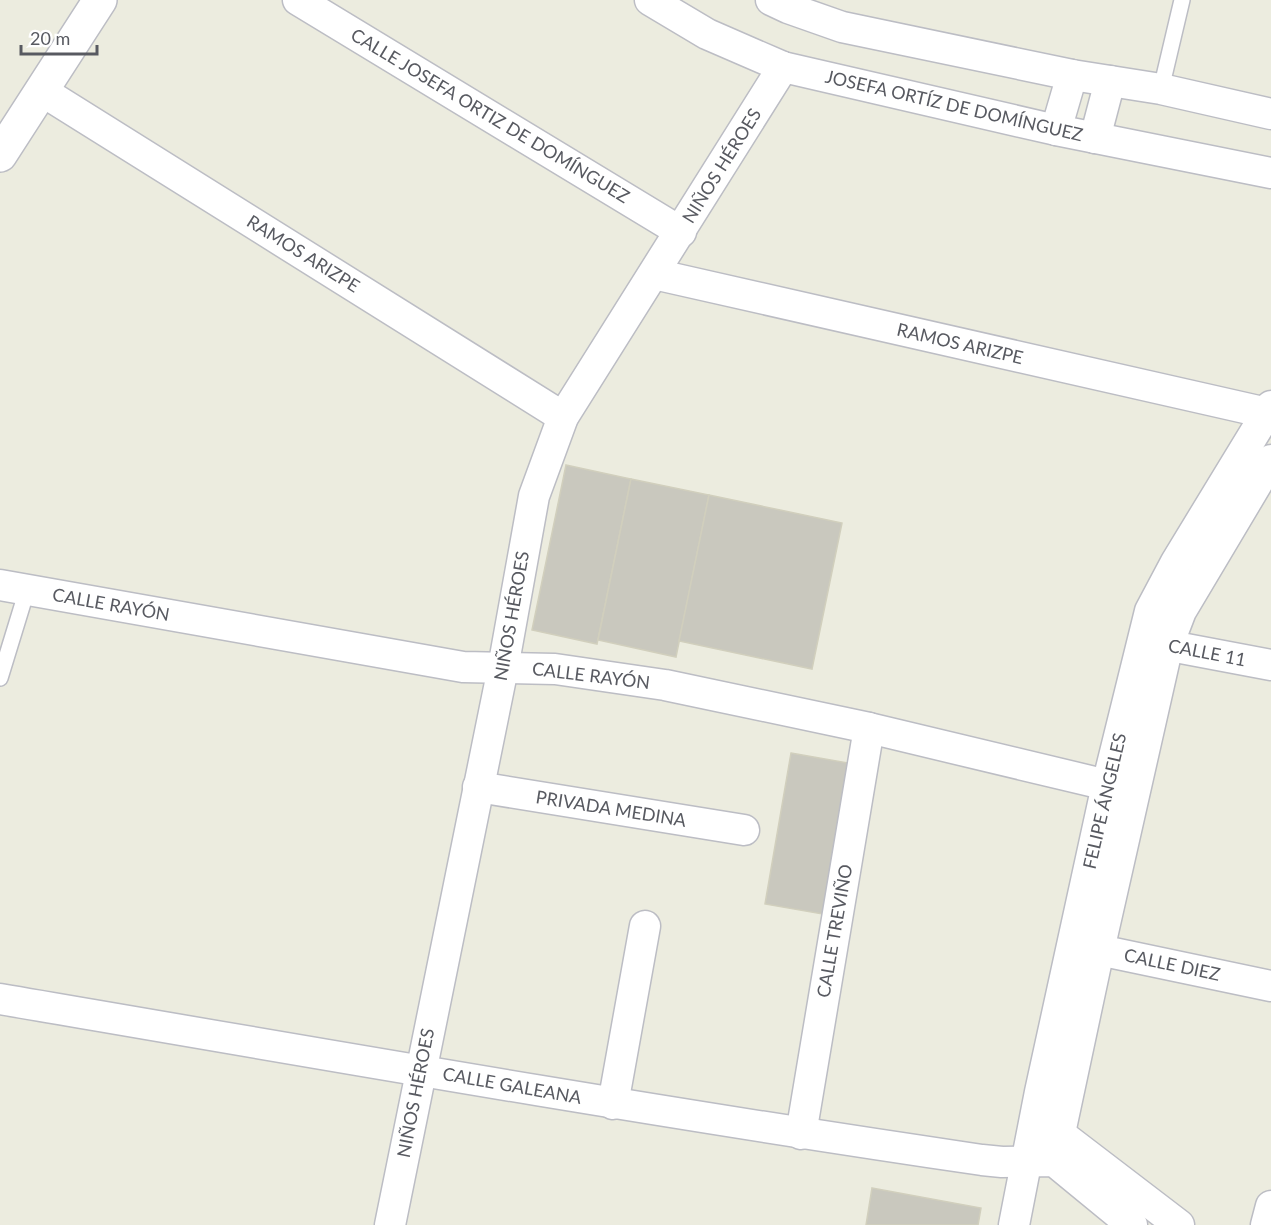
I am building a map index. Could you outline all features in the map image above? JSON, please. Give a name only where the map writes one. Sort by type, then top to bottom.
[{"type":"street","points":[[0,155],[99,0]]},
{"type":"street","name":"CALLE JOSEFA ORTIZ DE DOMÍNGUEZ","points":[[298,0],[681,231]]},
{"type":"street","name":"JOSEFA ORTÍZ DE DOMÍNGUEZ","points":[[650,0],[707,34],[783,67],[1056,130],[1271,173]]},
{"type":"street","points":[[771,0],[842,27],[1072,75],[1161,89],[1271,114]]},
{"type":"street","name":"NIÑOS HÉROES","points":[[390,1225],[503,668],[534,496],[563,417],[783,67]]},
{"type":"street","points":[[1056,130],[1072,75]]},
{"type":"street","points":[[1095,138],[1110,81]]},
{"type":"street","name":"RAMOS ARIZPE","points":[[42,92],[563,417]]},
{"type":"street","name":"RAMOS ARIZPE","points":[[654,274],[1269,410]]},
{"type":"street","name":"FELIPE ÁNGELES","points":[[1014,1225],[1043,1147],[1156,643],[1150,611],[1159,591],[1269,410]]},
{"type":"street","name":"FELIPE ÁNGELES","points":[[1086,947],[1107,785],[1156,643],[1181,610],[1271,460]]},
{"type":"street","name":"CALLE RAYÓN","points":[[14,587],[463,667],[555,669],[665,685],[869,728],[1107,785]]},
{"type":"street","name":"CALLE 11","points":[[1156,643],[1271,665]]},
{"type":"street","name":"CALLE TREVIÑO","points":[[801,1134],[869,728]]},
{"type":"street","name":"PRIVADA MEDINA","points":[[478,787],[744,830]]},
{"type":"street","points":[[613,1104],[645,926]]},
{"type":"street","name":"CALLE DIEZ","points":[[1086,947],[1271,986]]},
{"type":"street","name":"CALLE GALEANA","points":[[0,999],[613,1104],[982,1160],[1043,1147]]},
{"type":"street","points":[[1043,1147],[1132,1225]]},
{"type":"street","points":[[1043,1147],[1179,1225]]},
{"type":"street","points":[[1266,1225],[1271,1206]]},
{"type":"lane","points":[[1161,89],[1182,0]]},
{"type":"lane","points":[[0,678],[14,587]]},
{"type":"building","points":[[566,465],[631,479],[597,644],[532,630]]},
{"type":"building","points":[[631,479],[709,495],[676,657],[598,640]]},
{"type":"building","points":[[709,495],[842,523],[812,669],[679,641]]},
{"type":"building","points":[[791,753],[854,764],[828,915],[765,904]]},
{"type":"building","points":[[872,1188],[981,1208],[978,1225],[866,1225]]}]
